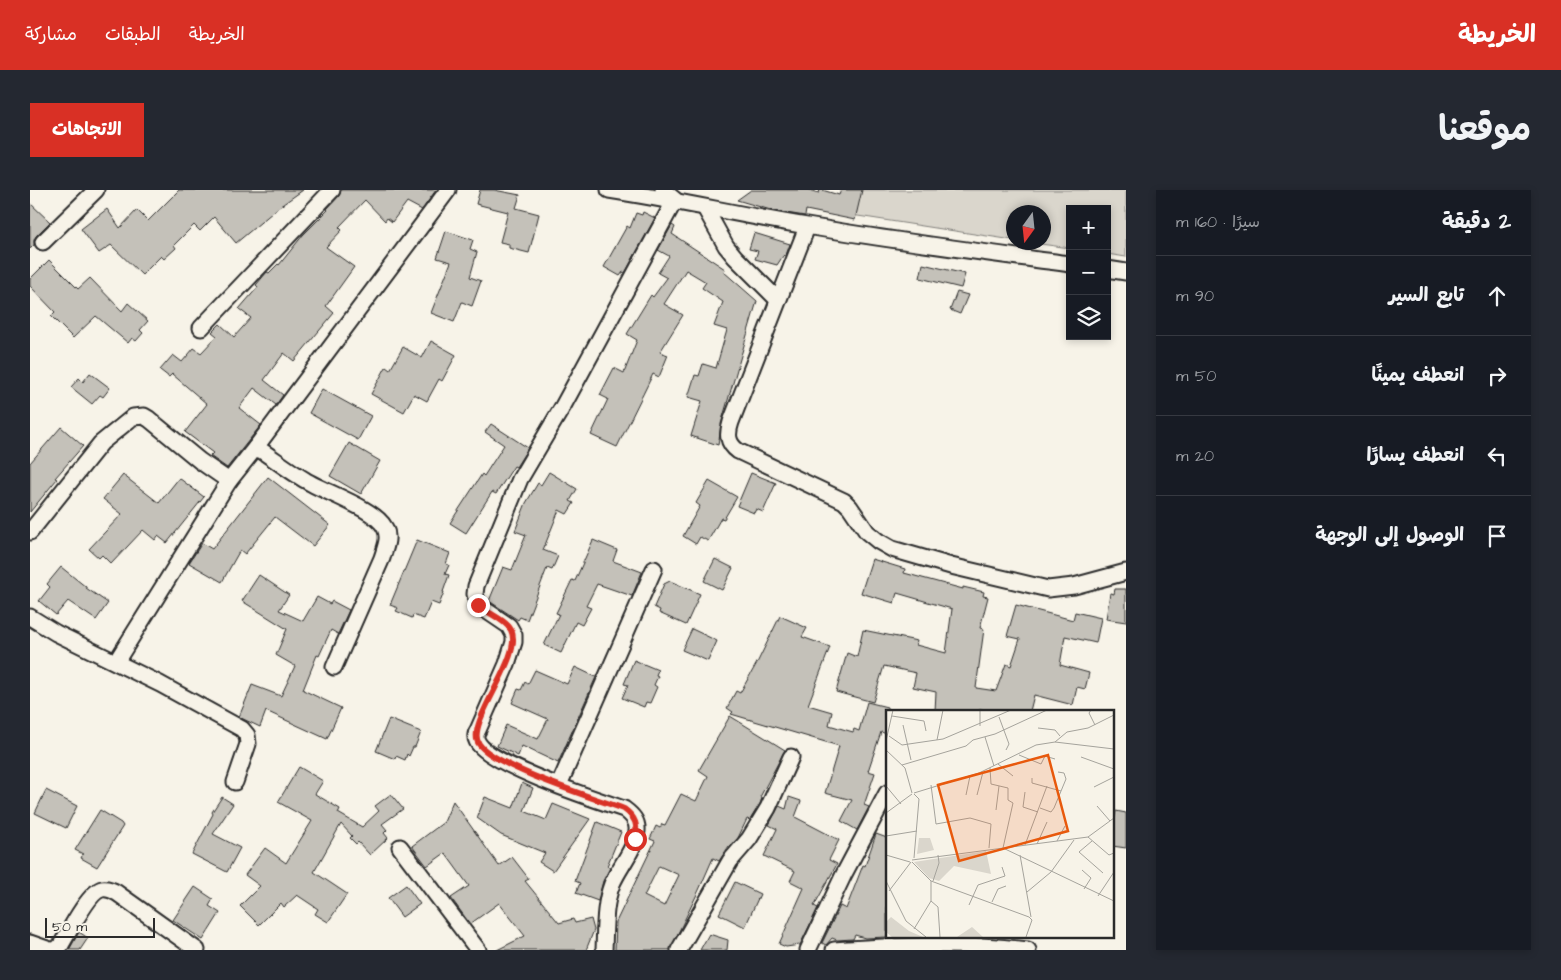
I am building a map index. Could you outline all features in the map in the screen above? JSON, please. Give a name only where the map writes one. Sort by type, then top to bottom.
[{"type":"street","points":[[43,242],[96,190]]},
{"type":"street","points":[[201,328],[332,190]]},
{"type":"street","points":[[116,662],[229,481],[448,190]]},
{"type":"street","points":[[609,190],[675,200],[705,208],[807,227],[1066,263]]},
{"type":"street","points":[[663,190],[675,200]]},
{"type":"street","points":[[604,950],[608,897],[619,868],[635,839],[636,822],[633,816],[624,809],[499,760],[482,748],[477,740],[476,733],[507,664],[514,642],[514,635],[509,626],[478,605],[476,586],[520,479],[563,406],[675,200]]},
{"type":"street","points":[[705,208],[726,246],[778,300]]},
{"type":"street","points":[[807,227],[730,422],[728,435],[734,448],[844,501],[867,532],[892,549],[1048,589],[1074,586],[1126,572]]},
{"type":"street","points":[[1111,270],[1126,272]]},
{"type":"street","points":[[30,532],[101,443],[133,418],[144,416],[149,419],[200,461],[229,481]]},
{"type":"street","points":[[256,447],[306,481],[369,513],[380,521],[385,528],[388,541],[382,558],[334,667]]},
{"type":"street","points":[[559,785],[654,569]]},
{"type":"street","points":[[30,617],[56,633],[116,662],[242,729],[248,735],[248,744],[235,782]]},
{"type":"street","points":[[679,950],[730,861],[749,839],[768,808],[791,757]]},
{"type":"street","points":[[808,950],[844,874],[886,795]]},
{"type":"street","points":[[400,847],[478,950]]},
{"type":"street","points":[[30,942],[51,950],[61,945],[93,894],[104,888],[117,893],[198,950]]},
{"type":"street","points":[[834,950],[955,944],[988,945],[1028,950]]},
{"type":"shaded area","points":[[846,190],[1126,190],[1126,257],[1111,255],[1111,205],[1066,205],[1066,247],[1051,245],[1051,205],[1006,205],[1006,239],[845,214]]},
{"type":"building","points":[[179,190],[303,190],[279,207],[236,243],[214,217],[200,231],[194,225],[174,245],[176,248],[164,259],[161,256],[142,275],[111,245],[99,253],[81,229],[107,209],[120,228],[137,210],[148,221]]},
{"type":"building","points":[[341,190],[436,190],[422,210],[407,202],[392,222],[387,218],[385,221],[365,200],[339,227],[342,230],[326,247],[354,267],[326,306],[334,313],[294,361],[284,353],[264,380],[283,395],[276,405],[254,388],[239,408],[261,425],[227,468],[210,456],[213,453],[185,432],[207,404],[172,374],[169,377],[160,370],[173,355],[182,362],[194,348],[201,353],[217,336],[212,332],[220,324],[234,337],[251,318],[239,309],[258,287],[256,285],[267,272],[269,273],[279,265],[303,235],[328,210],[339,196]]},
{"type":"building","points":[[480,190],[494,190],[520,195],[516,208],[539,214],[529,253],[509,248],[509,244],[500,242],[508,212],[476,204]]},
{"type":"building","points":[[751,190],[808,190],[819,193],[822,190],[839,195],[841,190],[862,190],[855,220],[806,210],[805,216],[774,211],[737,200]]},
{"type":"building","points":[[30,203],[50,222],[36,236],[34,245],[30,249]]},
{"type":"building","points":[[643,212],[655,218],[625,273],[623,272],[620,276],[604,267],[627,226],[630,228],[636,213],[642,215]]},
{"type":"building","points":[[672,225],[675,227],[672,234],[725,269],[724,272],[757,301],[723,417],[718,445],[691,436],[702,401],[688,397],[695,375],[699,376],[703,364],[716,368],[727,330],[714,326],[723,302],[702,288],[706,282],[686,270],[664,304],[683,315],[660,352],[668,355],[659,377],[653,374],[617,447],[591,435],[608,399],[600,395],[614,368],[624,373],[637,340],[627,334],[651,295],[653,297],[667,278],[658,273],[669,256],[658,250]]},
{"type":"building","points":[[446,231],[473,240],[470,249],[477,252],[470,277],[481,281],[472,306],[462,302],[454,322],[431,313],[451,262],[437,258]]},
{"type":"building","points":[[754,233],[790,244],[786,255],[783,256],[777,265],[755,259],[758,251],[749,249]]},
{"type":"building","points":[[49,260],[78,289],[90,278],[122,311],[128,303],[148,321],[140,330],[143,333],[136,341],[132,338],[128,343],[96,316],[73,338],[51,316],[55,312],[30,286],[30,279]]},
{"type":"building","points":[[923,264],[965,274],[961,288],[920,278]]},
{"type":"building","points":[[957,292],[968,295],[960,314],[950,310]]},
{"type":"building","points":[[431,341],[456,355],[442,381],[439,379],[427,401],[414,394],[404,412],[371,394],[386,367],[390,370],[403,347],[422,358]]},
{"type":"building","points":[[90,373],[110,388],[103,397],[100,395],[92,404],[71,387],[79,378],[83,382]]},
{"type":"building","points":[[322,389],[371,416],[358,440],[309,413]]},
{"type":"building","points":[[491,424],[528,448],[496,494],[492,492],[466,533],[450,523],[482,474],[484,476],[504,445],[485,432]]},
{"type":"building","points":[[61,427],[83,446],[55,478],[57,479],[30,512],[30,463]]},
{"type":"building","points":[[349,443],[380,461],[361,494],[330,476]]},
{"type":"building","points":[[549,472],[577,489],[570,501],[574,503],[567,514],[559,510],[543,550],[558,556],[552,570],[547,568],[527,620],[520,617],[518,620],[489,601],[503,567],[512,570],[526,535],[515,531],[526,503],[538,483],[541,485]]},
{"type":"building","points":[[751,473],[776,483],[763,512],[756,509],[754,513],[737,506]]},
{"type":"building","points":[[123,475],[159,503],[179,478],[204,497],[167,543],[158,536],[155,540],[143,530],[111,564],[102,555],[99,558],[89,549],[122,514],[103,499]]},
{"type":"building","points":[[268,477],[330,525],[313,546],[275,517],[245,554],[240,550],[222,582],[189,563],[202,543],[212,549]]},
{"type":"building","points":[[709,481],[737,497],[724,519],[721,518],[708,541],[700,537],[696,544],[683,536],[700,506],[696,503]]},
{"type":"building","points":[[417,540],[450,553],[446,564],[449,565],[445,574],[449,575],[439,605],[431,602],[424,619],[413,615],[412,618],[396,611],[398,608],[390,605]]},
{"type":"building","points":[[593,540],[617,550],[613,561],[642,572],[632,596],[597,584],[586,606],[591,608],[582,625],[576,622],[561,653],[544,645],[559,614],[556,613],[572,580],[575,581]]},
{"type":"building","points":[[715,559],[733,568],[722,590],[704,581]]},
{"type":"building","points":[[872,559],[905,569],[904,573],[963,589],[963,587],[984,592],[983,596],[988,597],[980,628],[984,629],[976,688],[996,691],[1006,664],[1011,666],[1020,639],[1007,636],[1016,605],[1073,620],[1075,612],[1101,618],[1096,643],[1065,636],[1060,665],[1089,673],[1085,689],[1077,687],[1073,705],[1034,695],[1030,710],[935,710],[936,692],[913,687],[916,673],[884,666],[873,702],[836,692],[847,653],[857,657],[863,630],[917,641],[916,645],[946,653],[952,609],[897,593],[894,603],[861,593]]},
{"type":"building","points":[[61,567],[108,603],[96,620],[68,601],[56,615],[39,601],[50,587],[47,584]]},
{"type":"building","points":[[259,575],[289,595],[279,610],[303,621],[317,597],[330,604],[332,601],[349,610],[338,634],[331,630],[319,656],[317,655],[303,690],[341,708],[327,739],[266,711],[260,727],[239,717],[252,685],[281,696],[295,666],[276,655],[287,629],[242,601]]},
{"type":"building","points":[[670,581],[700,594],[686,625],[659,613],[660,610],[654,607],[664,584]]},
{"type":"building","points":[[1115,589],[1126,589],[1126,622],[1106,619],[1110,593],[1114,594]]},
{"type":"building","points":[[780,616],[807,628],[802,637],[830,647],[808,705],[832,712],[829,725],[853,732],[854,729],[859,731],[867,702],[887,707],[886,734],[881,732],[868,771],[875,773],[864,805],[869,807],[857,830],[841,821],[852,800],[825,793],[839,746],[731,714],[733,712],[727,708],[736,691],[740,693]]},
{"type":"building","points":[[692,629],[717,641],[708,661],[682,650]]},
{"type":"building","points":[[634,660],[658,670],[656,675],[658,676],[654,685],[657,687],[650,703],[646,702],[644,707],[622,698],[628,685],[624,684]]},
{"type":"building","points":[[575,667],[596,677],[558,763],[522,746],[518,756],[497,746],[506,725],[538,739],[548,719],[512,703],[518,689],[521,690],[525,682],[528,684],[535,670],[567,684]]},
{"type":"building","points":[[730,716],[785,750],[760,797],[762,798],[760,804],[750,820],[747,819],[738,838],[729,846],[719,861],[713,858],[670,950],[615,950],[616,922],[655,841],[650,839],[656,826],[660,828],[662,824],[665,825],[681,794],[696,801],[708,776],[699,770]],"holes":[[[659,866],[679,875],[664,906],[644,896]]]},
{"type":"building","points":[[389,719],[421,732],[415,747],[413,747],[409,756],[407,754],[405,760],[396,756],[395,759],[376,751]]},
{"type":"building","points":[[299,767],[323,781],[315,794],[340,809],[338,813],[362,827],[379,811],[375,806],[391,794],[403,809],[382,824],[387,830],[384,833],[388,838],[370,855],[358,842],[356,844],[350,838],[352,836],[341,824],[314,872],[347,894],[328,922],[315,914],[318,909],[297,895],[284,907],[281,903],[259,925],[240,906],[260,886],[245,875],[265,848],[286,863],[312,821],[278,802]]},
{"type":"building","points":[[522,783],[533,788],[524,811],[546,820],[553,804],[590,819],[553,871],[539,862],[545,853],[501,835],[477,818],[485,797],[513,808]]},
{"type":"building","points":[[46,790],[77,806],[66,828],[35,813]]},
{"type":"building","points":[[222,797],[233,804],[213,834],[240,848],[227,872],[192,854],[213,814],[212,812]]},
{"type":"building","points":[[789,797],[801,801],[795,817],[839,840],[829,860],[837,864],[814,906],[818,908],[800,945],[786,947],[779,944],[804,888],[790,881],[795,871],[764,856],[777,829],[769,825],[779,806],[786,809]]},
{"type":"building","points":[[453,801],[499,866],[512,857],[529,879],[525,881],[559,923],[573,919],[575,923],[591,919],[594,930],[586,950],[497,950],[525,936],[499,903],[470,924],[451,898],[469,886],[445,853],[427,866],[412,846],[444,822]]},
{"type":"building","points":[[100,810],[123,826],[97,867],[81,858],[83,854],[75,850]]},
{"type":"building","points":[[1116,811],[1126,813],[1126,848],[1114,846]]},
{"type":"building","points":[[597,822],[621,832],[607,866],[610,868],[603,881],[598,901],[576,893],[580,883],[575,881]]},
{"type":"building","points":[[876,834],[886,838],[886,937],[865,938],[855,935],[853,939],[837,940],[832,938],[826,945],[822,943],[840,906],[846,909],[863,865],[865,866]]},
{"type":"building","points":[[735,882],[760,894],[745,927],[719,914]]},
{"type":"building","points":[[406,885],[420,904],[402,917],[388,898]]},
{"type":"building","points":[[195,887],[213,899],[209,906],[220,913],[203,940],[173,920]]},
{"type":"building","points":[[79,932],[88,938],[80,950],[69,950]]},
{"type":"building","points":[[709,934],[728,940],[727,950],[700,950]]},
{"type":"route","points":[[478,605],[509,626],[514,635],[514,642],[507,664],[476,733],[478,744],[499,760],[540,778],[624,809],[633,816],[636,822],[635,839]]}]
